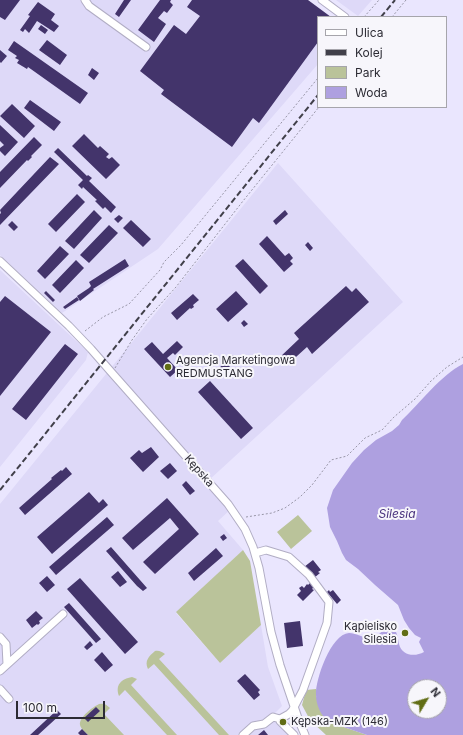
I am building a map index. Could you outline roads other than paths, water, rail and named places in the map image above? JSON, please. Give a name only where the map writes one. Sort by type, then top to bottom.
[{"type":"street","points":[[85,0],[89,6],[146,47]]},
{"type":"street","points":[[322,0],[344,16]]},
{"type":"street","name":"Kępska","points":[[0,262],[79,336],[228,504],[238,518],[249,536],[255,553],[271,632],[280,665],[305,735]]},
{"type":"street","points":[[255,553],[266,550],[289,557],[309,575],[329,602],[327,623],[303,690],[290,713],[280,719]]},
{"type":"street","points":[[0,671],[63,614]]},
{"type":"street","points":[[0,637],[6,644],[8,664]]},
{"type":"street","points":[[0,689],[9,699]]},
{"type":"street","points":[[243,735],[253,726],[264,724],[273,717],[280,719],[280,721],[294,735]]},
{"type":"water","name":"Silesia","points":[[463,364],[463,735],[367,735],[329,722],[320,710],[316,699],[316,688],[321,669],[330,649],[342,635],[351,633],[360,635],[370,640],[386,629],[396,632],[399,644],[406,653],[417,655],[424,652],[419,642],[421,638],[415,635],[409,628],[398,605],[346,560],[330,527],[327,508],[333,490],[352,463],[376,440],[392,431],[399,425],[402,420],[447,375]]},
{"type":"railway","points":[[382,16],[395,0]]},
{"type":"railway","points":[[0,490],[317,96]]},
{"type":"place","name":"Agencja Marketingowa REDMUSTANG","points":[[168,367]]},
{"type":"place","name":"Kąpielisko Silesia","points":[[405,633]]},
{"type":"place","name":"Kępska-MZK (146)","points":[[283,722]]}]
